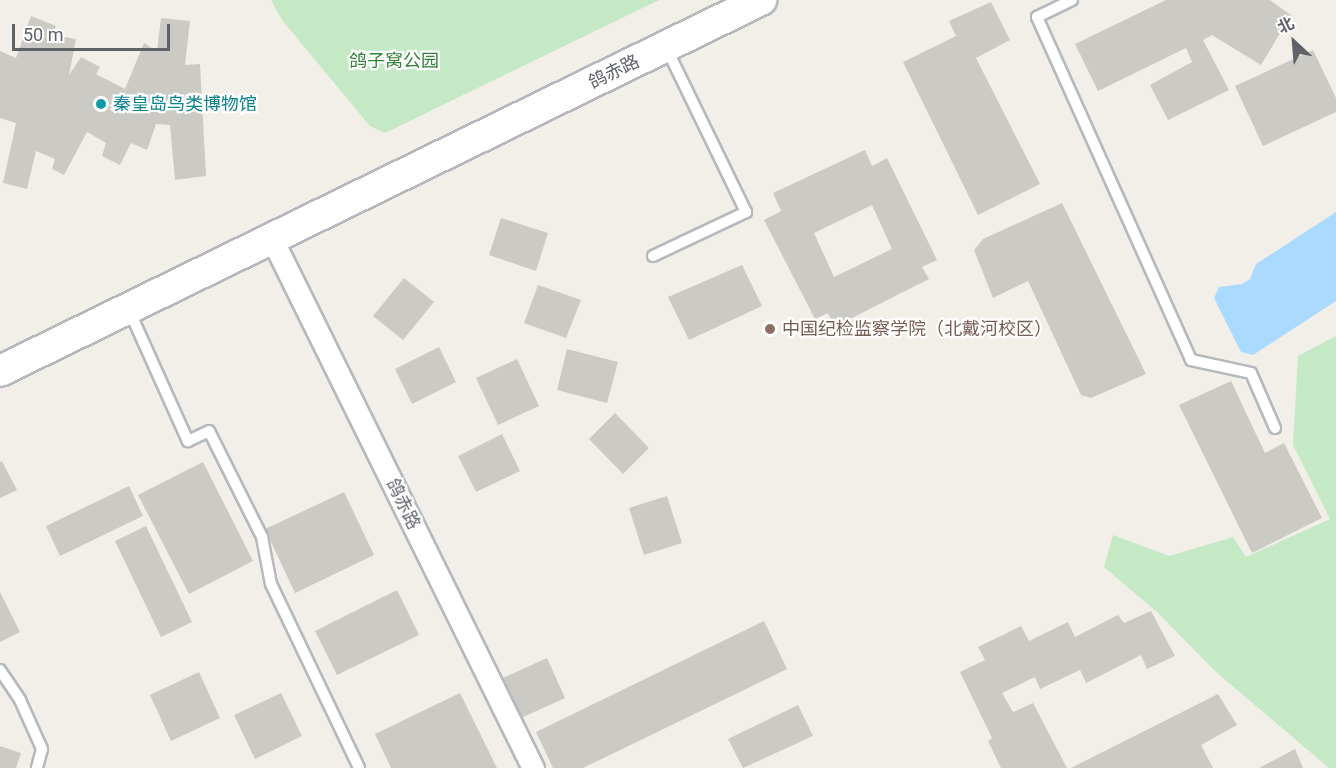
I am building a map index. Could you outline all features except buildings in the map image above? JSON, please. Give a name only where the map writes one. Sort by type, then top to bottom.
[{"type":"main road","name":"鸽赤路","points":[[0,371],[761,0]]},
{"type":"street","name":"鸽赤路","points":[[272,239],[533,768]]},
{"type":"lane","points":[[1072,0],[1037,18],[1191,360],[1251,374],[1275,428]]},
{"type":"lane","points":[[653,256],[746,212],[666,47]]},
{"type":"lane","points":[[128,310],[188,441],[209,431],[262,537],[270,584],[359,768]]},
{"type":"lane","points":[[0,670],[20,700],[42,749],[37,768]]},
{"type":"green space","name":"鸽子窝公园","points":[[271,0],[659,0],[385,133],[370,126],[282,20]]},
{"type":"green space","points":[[1336,336],[1336,768],[1329,768],[1215,671],[1157,612],[1104,567],[1113,535],[1169,556],[1233,537],[1246,557],[1330,519],[1293,445],[1298,356]]},
{"type":"water","points":[[1336,212],[1336,301],[1253,355],[1241,352],[1214,298],[1219,287],[1242,284],[1250,279],[1256,264]]},
{"type":"place","name":"秦皇岛鸟类博物馆","points":[[101,104]]},
{"type":"place","name":"中国纪检监察学院（北戴河校区）","points":[[770,329]]}]
